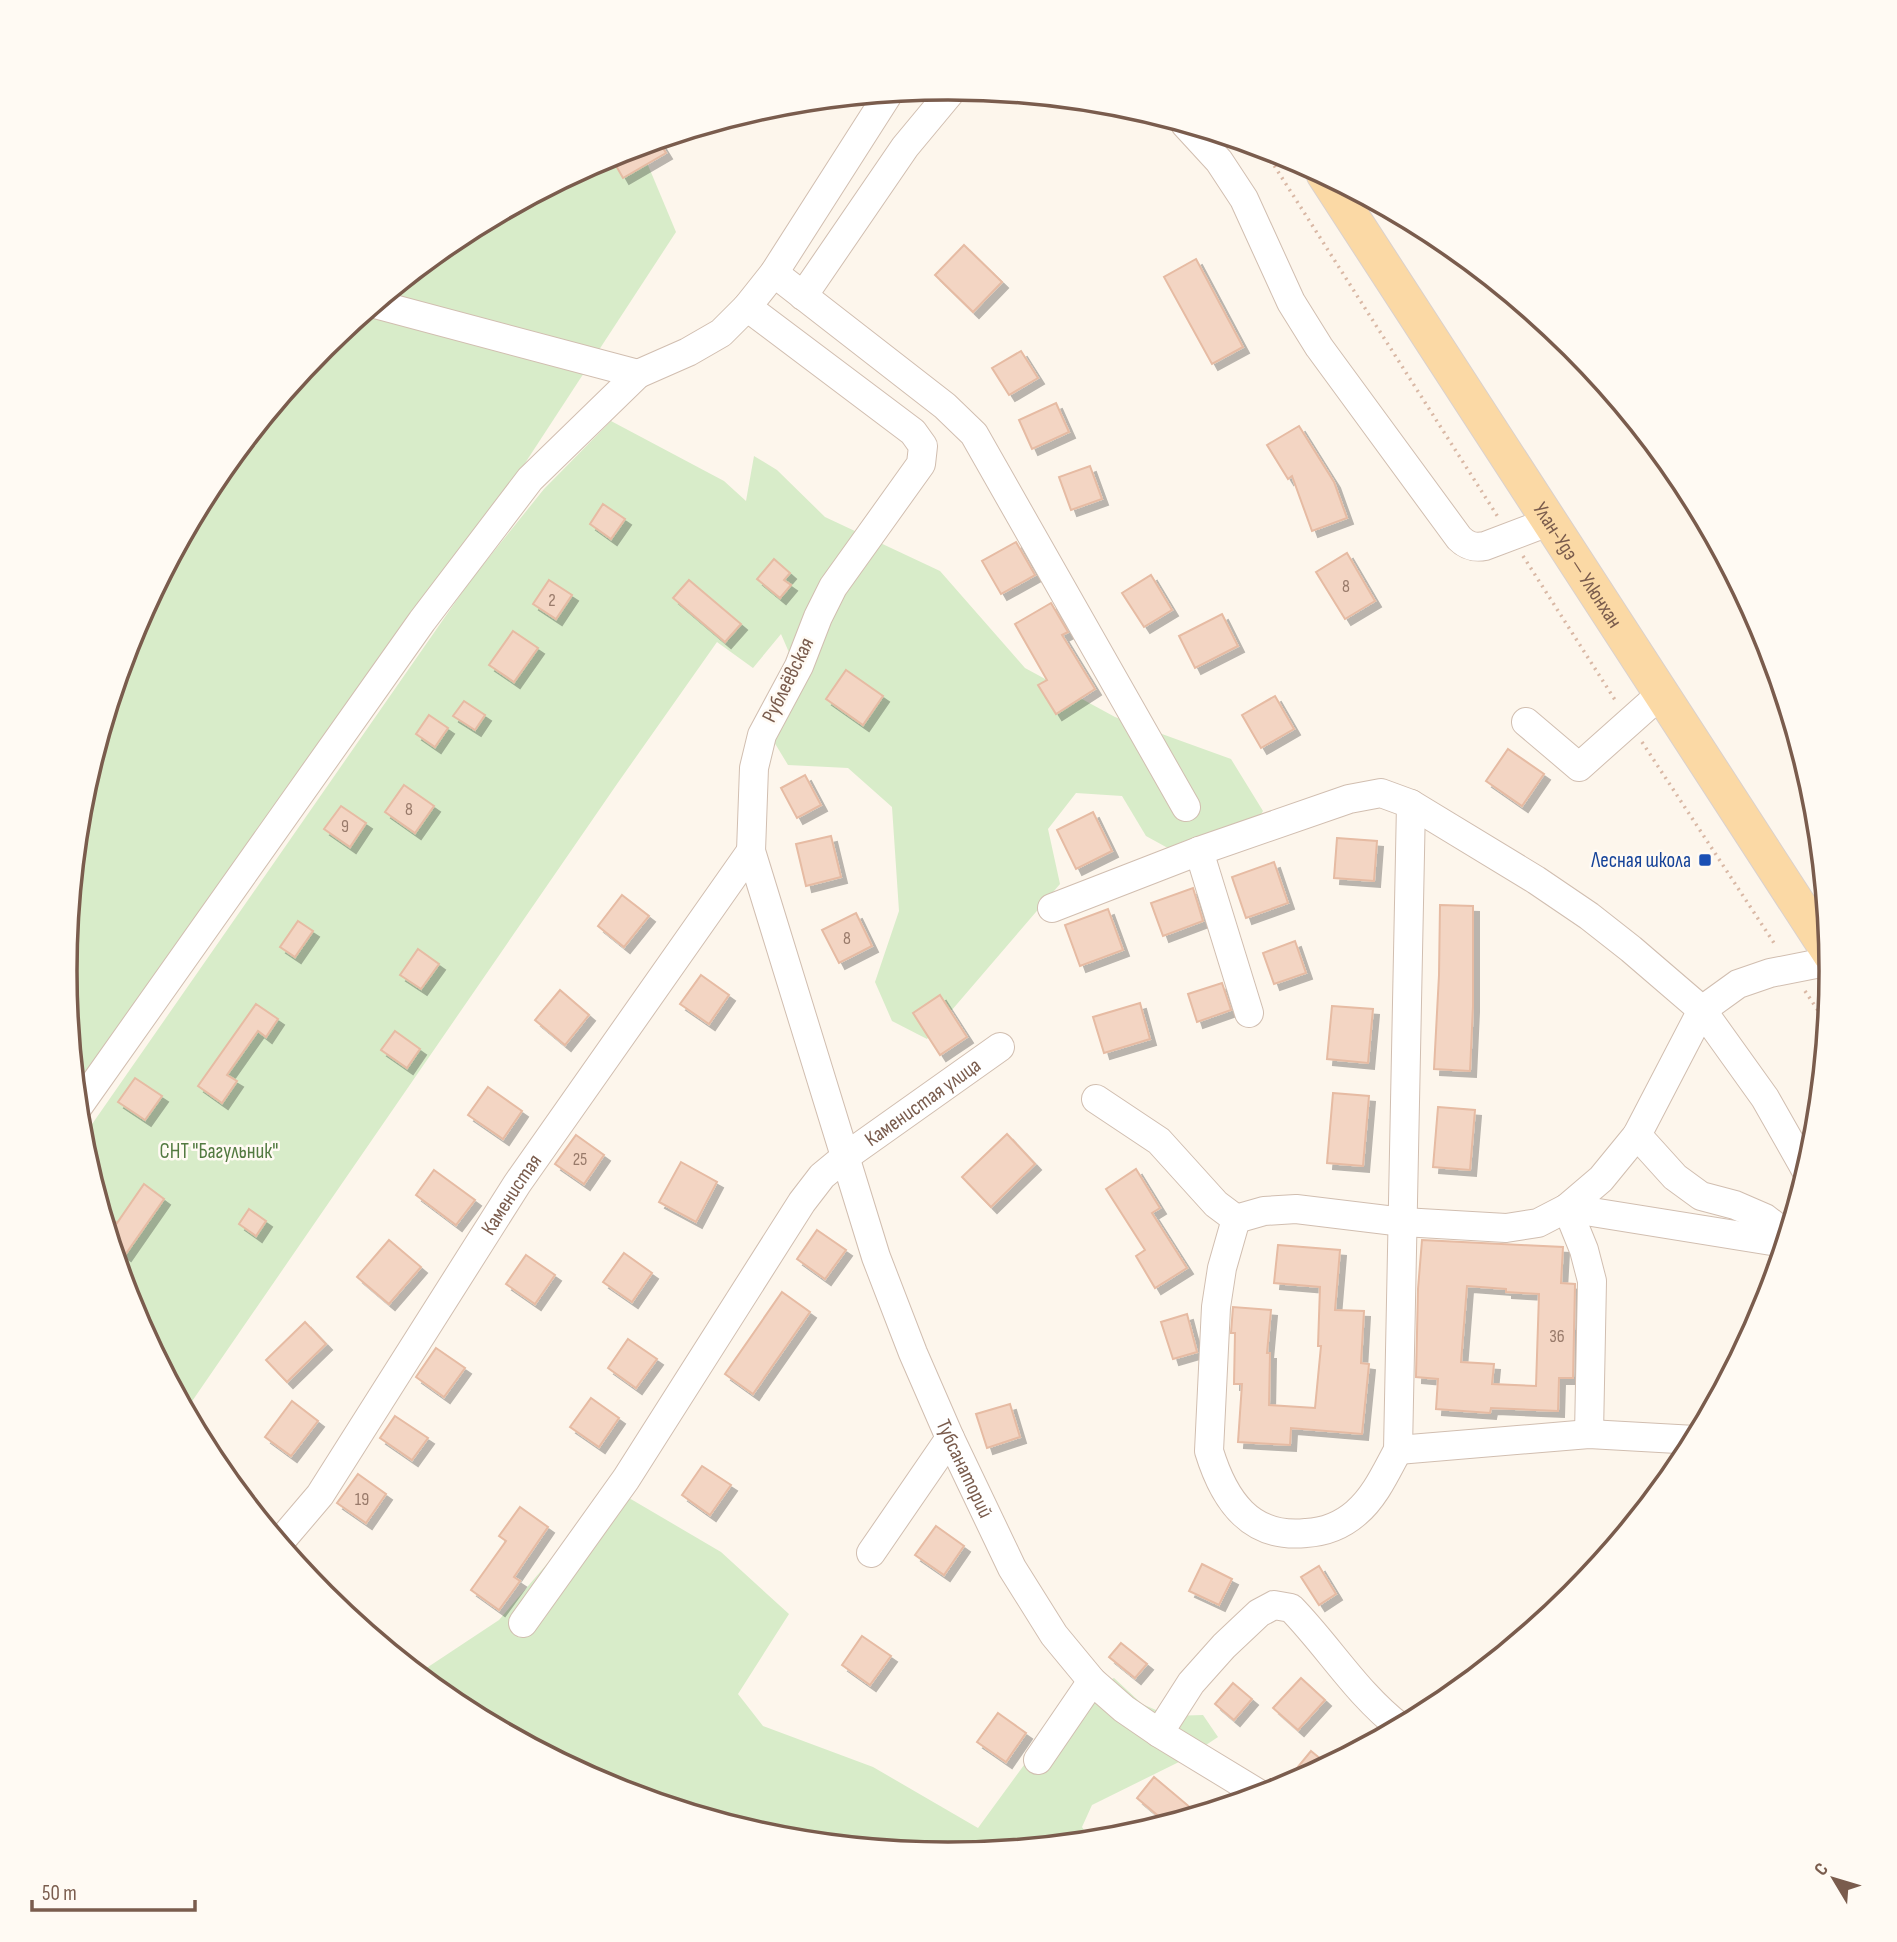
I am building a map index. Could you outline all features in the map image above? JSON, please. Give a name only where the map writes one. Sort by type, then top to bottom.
[{"type":"main road","name":"Улан-Удэ — Улюнхан","points":[[1334,189],[1819,936]]},
{"type":"street","points":[[803,296],[905,147],[944,100]]},
{"type":"street","points":[[86,1096],[446,588],[530,479],[638,374],[688,352],[721,333],[747,307],[774,273],[883,102]]},
{"type":"street","points":[[1196,136],[1219,161],[1244,199],[1291,302],[1319,347],[1459,538],[1466,545],[1475,548],[1551,521]]},
{"type":"street","points":[[774,273],[945,405],[974,434],[1186,807]]},
{"type":"street","points":[[385,307],[638,374]]},
{"type":"street","name":"Рублеёвская","points":[[747,307],[913,432],[923,446],[921,464],[833,587],[817,617],[799,667],[762,735],[754,768],[751,851],[845,1157]]},
{"type":"street","points":[[1526,722],[1579,768],[1661,692]]},
{"type":"street","points":[[1052,908],[1199,851],[1349,799],[1381,793],[1411,804],[1536,880],[1589,916],[1702,1010],[1765,1098],[1799,1158]]},
{"type":"street","points":[[1236,1219],[1222,1268],[1216,1307],[1209,1451],[1216,1474],[1233,1502],[1256,1526],[1288,1535],[1326,1532],[1356,1513],[1381,1483],[1398,1450],[1411,804]]},
{"type":"street","name":"Каменистая","points":[[285,1536],[320,1495],[517,1184],[751,851]]},
{"type":"street","points":[[1199,851],[1249,1013]]},
{"type":"street","points":[[1236,1219],[1264,1211],[1296,1209],[1403,1223],[1506,1228],[1538,1223],[1567,1208],[1601,1179],[1637,1135],[1702,1010],[1738,984],[1820,963]]},
{"type":"street","name":"Каменистая улица","points":[[845,1157],[1000,1047]]},
{"type":"street","points":[[1097,1099],[1159,1141],[1216,1204],[1236,1219]]},
{"type":"street","points":[[1637,1135],[1675,1177],[1701,1196],[1735,1205],[1765,1218],[1780,1230]]},
{"type":"street","points":[[523,1623],[626,1479],[803,1202],[822,1176],[845,1157]]},
{"type":"street","name":"Тубсанаторий","points":[[845,1157],[876,1257],[950,1438],[1012,1568],[1054,1635],[1092,1681],[1124,1709],[1250,1788]]},
{"type":"street","points":[[1567,1208],[1777,1242]]},
{"type":"street","points":[[1567,1208],[1584,1250],[1592,1281],[1589,1434]]},
{"type":"street","points":[[1398,1450],[1589,1434],[1683,1439]]},
{"type":"street","points":[[871,1553],[950,1438]]},
{"type":"street","points":[[1159,1733],[1191,1683],[1224,1646],[1259,1613],[1274,1605],[1291,1608],[1362,1693],[1392,1721]]},
{"type":"street","points":[[1038,1760],[1092,1681]]},
{"type":"path","points":[[1273,163],[1629,722],[1819,1011]]},
{"type":"green space","points":[[644,155],[676,232],[422,621],[86,1094],[77,971],[84,857],[94,801],[123,691],[143,637],[194,535],[257,440],[293,396],[374,316],[464,246],[513,216],[563,189]]},
{"type":"green space","name":"СНТ \"Багульник\"","points":[[611,421],[724,481],[746,501],[754,456],[777,470],[825,517],[940,571],[1025,668],[1115,717],[1231,759],[1263,811],[1246,840],[1195,863],[1146,836],[1122,796],[1076,793],[1048,829],[1060,884],[927,1039],[892,1021],[875,982],[899,911],[892,807],[848,768],[788,765],[768,732],[804,687],[781,634],[753,668],[717,642],[191,1402],[143,1305],[123,1251],[107,1197],[91,1125],[470,581],[544,489]]},
{"type":"green space","points":[[612,1488],[721,1552],[789,1614],[738,1694],[763,1726],[873,1767],[978,1828],[1073,1698],[1114,1678],[1142,1704],[1170,1716],[1203,1715],[1218,1737],[1185,1759],[1092,1805],[1082,1827],[1085,1831],[1005,1841],[948,1842],[892,1841],[778,1826],[668,1796],[563,1753],[464,1696],[426,1668],[499,1620]]},
{"type":"building","points":[[663,148],[666,153],[623,178],[616,166]]},
{"type":"building","points":[[964,245],[1002,282],[973,312],[935,275]]},
{"type":"building","points":[[1196,259],[1243,347],[1212,364],[1164,277]]},
{"type":"building","points":[[1021,351],[1038,378],[1009,395],[992,368]]},
{"type":"building","points":[[1056,403],[1069,432],[1032,449],[1019,420]]},
{"type":"building","points":[[1299,426],[1334,482],[1347,518],[1312,531],[1292,476],[1288,479],[1267,445]]},
{"type":"building","points":[[1090,466],[1102,499],[1071,510],[1059,477]]},
{"type":"building","points":[[603,504],[625,519],[611,539],[590,524]]},
{"type":"building","points":[[1016,542],[1035,575],[1001,594],[982,561]]},
{"type":"building","points":[[1347,553],[1375,601],[1345,619],[1316,572]]},
{"type":"building","points":[[774,559],[790,573],[784,580],[791,585],[780,598],[757,579]]},
{"type":"building","points":[[1151,575],[1172,610],[1144,627],[1122,593]]},
{"type":"building","points":[[549,580],[572,595],[556,619],[533,604]]},
{"type":"building","points":[[689,580],[741,624],[725,642],[673,598]]},
{"type":"building","points":[[1051,603],[1068,632],[1062,635],[1095,689],[1056,714],[1038,685],[1047,680],[1015,624]]},
{"type":"building","points":[[1222,614],[1238,646],[1195,668],[1179,636]]},
{"type":"building","points":[[513,631],[538,648],[514,682],[489,665]]},
{"type":"building","points":[[846,670],[883,696],[863,725],[826,699]]},
{"type":"building","points":[[1275,696],[1294,729],[1261,748],[1242,715]]},
{"type":"building","points":[[464,701],[485,715],[475,730],[453,716]]},
{"type":"building","points":[[429,715],[448,728],[435,747],[416,734]]},
{"type":"building","points":[[1508,749],[1544,774],[1522,806],[1486,781]]},
{"type":"building","points":[[805,775],[821,805],[797,818],[781,788]]},
{"type":"building","points":[[404,785],[434,806],[415,833],[385,812]]},
{"type":"building","points":[[341,806],[366,823],[350,847],[324,829]]},
{"type":"building","points":[[1093,812],[1112,851],[1076,869],[1057,830]]},
{"type":"building","points":[[831,836],[841,877],[806,886],[796,844]]},
{"type":"building","points":[[1337,838],[1377,841],[1374,881],[1334,878]]},
{"type":"building","points":[[1274,862],[1288,903],[1246,918],[1232,877]]},
{"type":"building","points":[[1193,888],[1203,921],[1163,936],[1151,903]]},
{"type":"building","points":[[622,895],[649,916],[624,947],[598,926]]},
{"type":"building","points":[[1440,905],[1473,906],[1470,1071],[1434,1069]]},
{"type":"building","points":[[1108,909],[1123,950],[1080,966],[1065,925]]},
{"type":"building","points":[[856,913],[872,946],[839,963],[822,930]]},
{"type":"building","points":[[298,921],[313,931],[295,957],[280,947]]},
{"type":"building","points":[[1295,941],[1306,973],[1274,984],[1263,953]]},
{"type":"building","points":[[418,949],[439,964],[421,989],[400,975]]},
{"type":"building","points":[[701,975],[729,995],[709,1024],[680,1004]]},
{"type":"building","points":[[1222,983],[1231,1010],[1197,1022],[1188,994]]},
{"type":"building","points":[[560,990],[589,1015],[565,1045],[535,1020]]},
{"type":"building","points":[[940,995],[967,1037],[940,1055],[913,1013]]},
{"type":"building","points":[[1140,1003],[1150,1039],[1104,1053],[1093,1017]]},
{"type":"building","points":[[256,1004],[278,1019],[266,1037],[258,1031],[227,1075],[237,1081],[222,1103],[198,1086]]},
{"type":"building","points":[[1332,1006],[1373,1009],[1368,1063],[1327,1059]]},
{"type":"building","points":[[395,1031],[420,1049],[407,1068],[381,1050]]},
{"type":"building","points":[[135,1078],[162,1096],[145,1120],[118,1102]]},
{"type":"building","points":[[488,1087],[522,1111],[503,1139],[468,1115]]},
{"type":"building","points":[[1333,1093],[1369,1096],[1363,1166],[1327,1163]]},
{"type":"building","points":[[1438,1107],[1475,1110],[1470,1170],[1433,1167]]},
{"type":"building","points":[[1007,1134],[1035,1164],[991,1207],[962,1177]]},
{"type":"building","points":[[576,1135],[604,1155],[584,1184],[555,1164]]},
{"type":"building","points":[[681,1162],[717,1182],[696,1222],[659,1202]]},
{"type":"building","points":[[1136,1169],[1160,1208],[1152,1213],[1187,1268],[1155,1288],[1136,1256],[1145,1250],[1106,1189]]},
{"type":"building","points":[[434,1170],[475,1200],[456,1225],[416,1195]]},
{"type":"building","points":[[144,1184],[164,1199],[125,1255],[114,1221],[117,1223]]},
{"type":"building","points":[[249,1209],[266,1221],[256,1236],[239,1224]]},
{"type":"building","points":[[817,1230],[846,1250],[825,1279],[797,1259]]},
{"type":"building","points":[[389,1240],[421,1267],[389,1304],[357,1277]]},
{"type":"building","points":[[1422,1240],[1563,1247],[1561,1283],[1575,1284],[1573,1378],[1559,1378],[1558,1411],[1491,1408],[1490,1413],[1436,1409],[1438,1379],[1416,1377]],"holes":[[[1467,1286],[1506,1289],[1506,1292],[1539,1294],[1536,1386],[1492,1384],[1494,1364],[1461,1362]]]},
{"type":"building","points":[[1278,1245],[1340,1250],[1335,1310],[1364,1311],[1361,1363],[1369,1364],[1362,1434],[1291,1428],[1290,1445],[1238,1442],[1242,1384],[1234,1384],[1235,1333],[1231,1333],[1233,1307],[1271,1310],[1267,1353],[1270,1353],[1269,1405],[1315,1408],[1321,1346],[1318,1346],[1320,1287],[1274,1283]]},
{"type":"building","points":[[624,1253],[652,1273],[632,1302],[603,1282]]},
{"type":"building","points":[[526,1255],[555,1275],[535,1304],[506,1284]]},
{"type":"building","points":[[782,1292],[810,1312],[753,1394],[725,1374]]},
{"type":"building","points":[[1187,1314],[1197,1352],[1173,1359],[1161,1322]]},
{"type":"building","points":[[305,1322],[326,1344],[287,1382],[266,1360]]},
{"type":"building","points":[[628,1339],[657,1359],[636,1388],[608,1368]]},
{"type":"building","points":[[436,1348],[465,1368],[444,1397],[416,1377]]},
{"type":"building","points":[[591,1398],[619,1418],[599,1447],[570,1427]]},
{"type":"building","points":[[292,1401],[318,1421],[291,1456],[265,1437]]},
{"type":"building","points":[[1010,1404],[1020,1437],[987,1448],[976,1414]]},
{"type":"building","points":[[395,1416],[428,1438],[412,1460],[380,1438]]},
{"type":"building","points":[[702,1466],[731,1485],[710,1515],[682,1495]]},
{"type":"building","points":[[358,1474],[386,1494],[366,1523],[337,1503]]},
{"type":"building","points":[[520,1507],[548,1527],[514,1577],[520,1581],[499,1610],[471,1590],[506,1541],[499,1536]]},
{"type":"building","points":[[936,1526],[964,1546],[944,1575],[915,1555]]},
{"type":"building","points":[[1202,1564],[1232,1579],[1219,1605],[1189,1591]]},
{"type":"building","points":[[1319,1566],[1336,1594],[1319,1605],[1301,1577]]},
{"type":"building","points":[[862,1636],[891,1656],[870,1685],[842,1665]]},
{"type":"building","points":[[1121,1643],[1147,1664],[1135,1678],[1109,1657]]},
{"type":"building","points":[[1301,1678],[1325,1700],[1298,1730],[1273,1708]]},
{"type":"building","points":[[1233,1683],[1252,1699],[1234,1720],[1215,1704]]},
{"type":"building","points":[[998,1713],[1026,1733],[1006,1762],[977,1742]]},
{"type":"building","points":[[1311,1751],[1321,1759],[1295,1770]]},
{"type":"building","points":[[1154,1777],[1191,1808],[1159,1817],[1137,1798]]},
{"type":"place","name":"Лесная школа","points":[[1705,860]]}]
